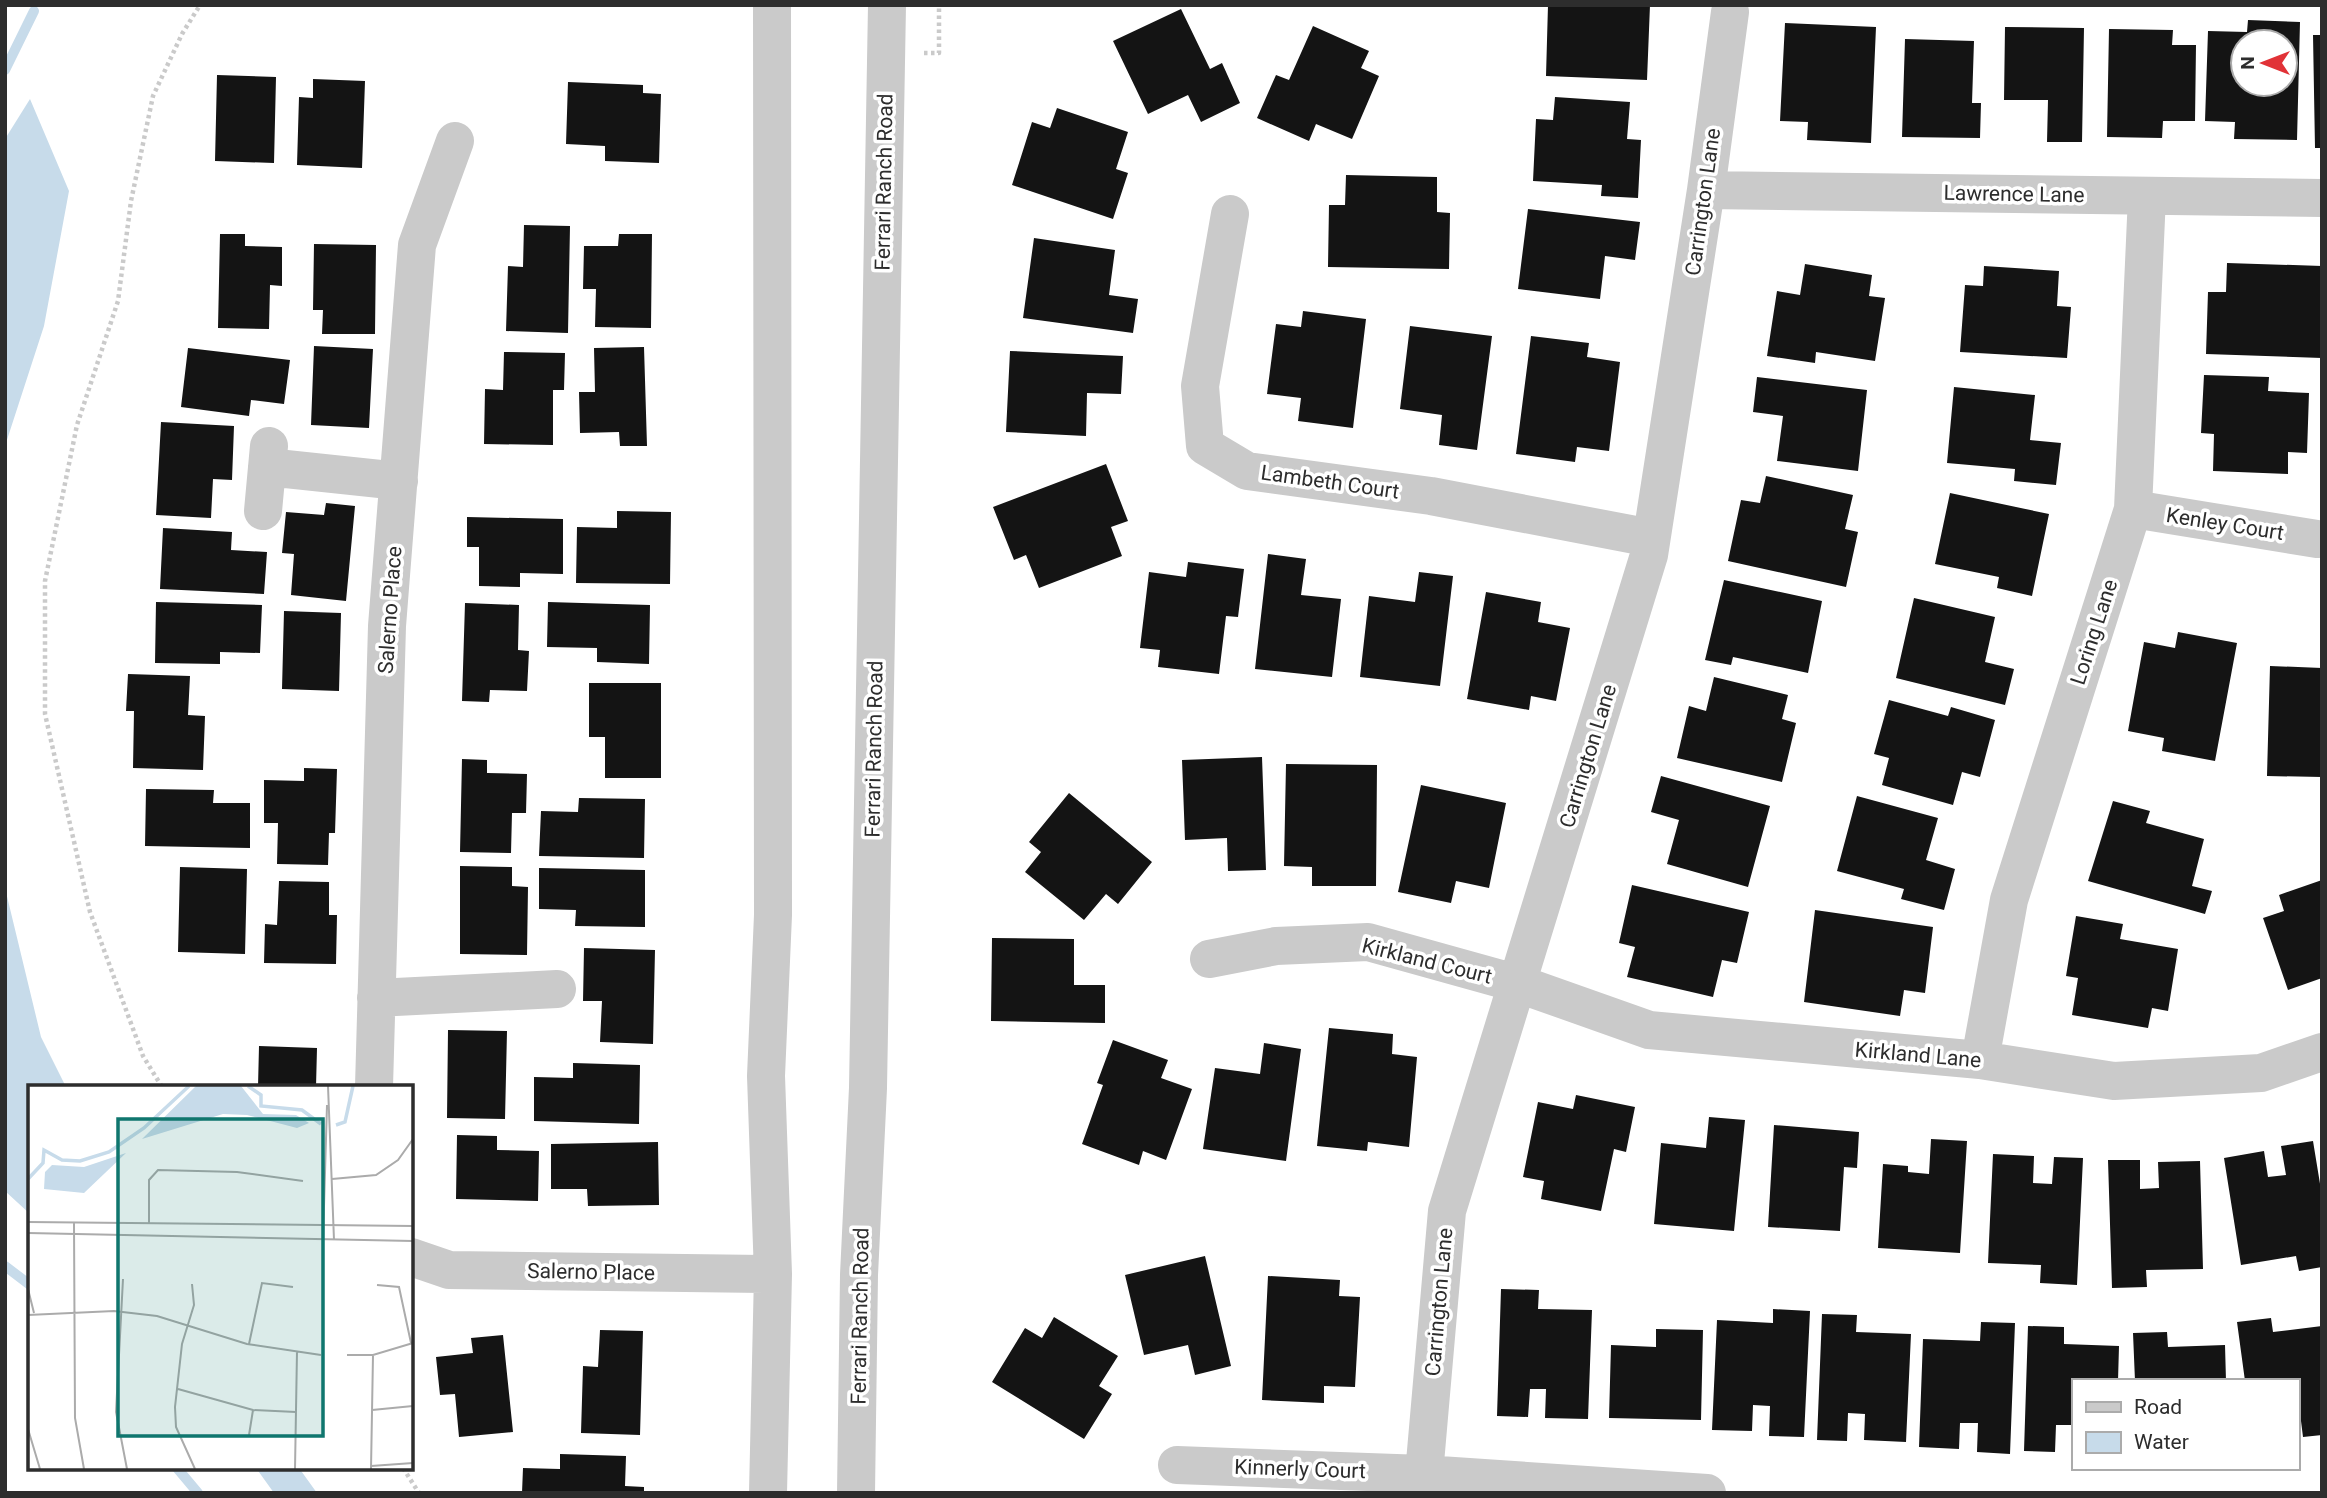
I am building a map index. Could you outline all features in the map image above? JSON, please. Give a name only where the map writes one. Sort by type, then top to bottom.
[{"type":"street","points":[[768,1493],[773,1273],[766,1076],[773,915],[772,5]]},
{"type":"street","name":"Ferrari Ranch Road","points":[[856,1493],[859,1275],[868,1074],[887,5]]},
{"type":"street","name":"Carrington Lane","points":[[1422,1483],[1447,1211],[1649,555],[1706,190],[1730,12]]},
{"type":"street","name":"Salerno Place","points":[[374,1085],[387,626],[417,245],[456,141]]},
{"type":"street","name":"Lawrence Lane","points":[[1706,190],[2322,198]]},
{"type":"street","name":"Loring Lane","points":[[1980,1060],[2009,900],[2133,509],[2147,196]]},
{"type":"street","name":"Lambeth Court","points":[[1230,214],[1200,386],[1205,446],[1247,471],[1431,496],[1651,538]]},
{"type":"street","points":[[263,511],[268,456],[399,481]]},
{"type":"street","name":"Kenley Court","points":[[2133,509],[2317,539]]},
{"type":"street","name":"Kirkland Court","points":[[1209,959],[1276,946],[1368,942],[1519,984]]},
{"type":"street","name":"Kirkland Lane","points":[[1519,984],[1649,1030],[1980,1060],[2114,1081],[2261,1073],[2322,1052]]},
{"type":"street","points":[[376,998],[557,989]]},
{"type":"street","name":"Salerno Place","points":[[413,1258],[449,1270],[773,1273]]},
{"type":"street","name":"Kinnerly Court","points":[[1177,1465],[1422,1483],[1707,1493]]},
{"type":"path","points":[[161,1085],[143,1056],[90,912],[46,714],[46,581],[77,425],[118,301],[131,201],[153,96],[182,34],[200,5]]},
{"type":"path","points":[[404,1470],[419,1493]]},
{"type":"water","points":[[30,99],[69,191],[44,326],[5,446],[5,139]]},
{"type":"water","points":[[5,888],[41,1037],[65,1085],[28,1085],[28,1212],[5,1191]]},
{"type":"water","points":[[257,1470],[300,1470],[317,1493],[274,1493]]},
{"type":"building","points":[[1548,5],[1650,5],[1647,80],[1546,76]]},
{"type":"building","points":[[1181,9],[1210,69],[1222,63],[1240,103],[1201,122],[1188,95],[1148,114],[1113,41]]},
{"type":"building","points":[[2248,20],[2300,22],[2299,61],[2299,28],[2247,28]]},
{"type":"building","points":[[1785,23],[1876,27],[1871,143],[1807,140],[1808,122],[1780,121]]},
{"type":"building","points":[[1313,26],[1369,51],[1361,68],[1379,76],[1352,139],[1316,124],[1309,141],[1257,118],[1276,75],[1289,80]]},
{"type":"building","points":[[2005,27],[2084,28],[2082,142],[2047,142],[2048,100],[2004,100]]},
{"type":"building","points":[[2109,29],[2173,30],[2172,45],[2196,45],[2195,121],[2163,121],[2162,138],[2107,137]]},
{"type":"building","points":[[2208,31],[2229,32],[2229,98],[2298,98],[2297,140],[2234,139],[2235,122],[2205,121]]},
{"type":"building","points":[[2313,35],[2322,35],[2322,148],[2315,148]]},
{"type":"building","points":[[1905,39],[1974,41],[1972,103],[1981,103],[1980,138],[1902,137]]},
{"type":"building","points":[[217,75],[276,77],[274,163],[215,161]]},
{"type":"building","points":[[313,79],[365,81],[362,168],[297,165],[299,97],[313,98]]},
{"type":"building","points":[[568,82],[643,85],[643,93],[661,94],[659,163],[605,161],[605,146],[566,144]]},
{"type":"building","points":[[1555,97],[1630,102],[1627,139],[1641,140],[1638,198],[1601,196],[1602,185],[1533,181],[1536,119],[1553,120]]},
{"type":"building","points":[[1057,108],[1128,132],[1116,169],[1128,173],[1113,219],[1012,185],[1032,122],[1050,128]]},
{"type":"building","points":[[1346,175],[1437,177],[1437,212],[1450,213],[1449,269],[1328,267],[1329,205],[1345,205]]},
{"type":"building","points":[[1528,209],[1640,222],[1635,260],[1605,256],[1600,299],[1518,289]]},
{"type":"building","points":[[524,225],[570,226],[568,333],[506,331],[508,266],[523,267]]},
{"type":"building","points":[[220,234],[245,234],[245,246],[282,247],[282,286],[270,285],[269,329],[218,328]]},
{"type":"building","points":[[619,234],[652,234],[651,328],[595,327],[596,289],[583,289],[584,246],[618,246]]},
{"type":"building","points":[[1034,238],[1115,250],[1109,295],[1138,299],[1133,333],[1023,318]]},
{"type":"building","points":[[314,244],[376,245],[375,334],[322,334],[323,310],[313,310]]},
{"type":"building","points":[[2227,263],[2322,266],[2322,358],[2206,354],[2208,292],[2226,292]]},
{"type":"building","points":[[1805,264],[1872,275],[1869,296],[1885,298],[1875,361],[1816,352],[1815,363],[1767,356],[1777,291],[1800,295]]},
{"type":"building","points":[[1984,266],[2059,271],[2057,306],[2071,307],[2067,358],[1960,352],[1965,285],[1983,286]]},
{"type":"building","points":[[1303,311],[1366,319],[1353,428],[1298,421],[1301,398],[1267,394],[1276,324],[1301,327]]},
{"type":"building","points":[[1410,326],[1492,336],[1477,450],[1439,445],[1442,415],[1400,409]]},
{"type":"building","points":[[1531,336],[1589,343],[1587,357],[1620,362],[1609,451],[1577,447],[1575,462],[1516,454]]},
{"type":"building","points":[[314,346],[373,349],[369,428],[311,425]]},
{"type":"building","points":[[644,347],[647,446],[620,446],[619,432],[580,433],[579,392],[595,392],[594,348]]},
{"type":"building","points":[[188,348],[290,360],[284,404],[251,400],[249,416],[181,407]]},
{"type":"building","points":[[1010,351],[1123,356],[1121,394],[1087,393],[1086,436],[1006,432]]},
{"type":"building","points":[[504,352],[565,353],[564,390],[553,390],[553,445],[484,444],[485,389],[503,390]]},
{"type":"building","points":[[2204,375],[2269,377],[2268,391],[2309,393],[2307,453],[2288,452],[2288,474],[2213,471],[2214,434],[2201,433]]},
{"type":"building","points":[[1757,377],[1867,390],[1858,471],[1777,461],[1783,416],[1753,412]]},
{"type":"building","points":[[1954,387],[2035,395],[2030,440],[2061,443],[2056,485],[2014,481],[2015,469],[1947,463]]},
{"type":"building","points":[[161,422],[234,426],[232,480],[213,479],[211,518],[156,515]]},
{"type":"building","points":[[1106,464],[1128,521],[1111,527],[1122,556],[1039,588],[1026,555],[1014,560],[993,507]]},
{"type":"building","points":[[1766,476],[1853,495],[1845,529],[1858,532],[1846,587],[1728,561],[1741,500],[1760,503]]},
{"type":"building","points":[[1950,493],[2049,514],[2032,596],[1997,588],[1999,577],[1935,564]]},
{"type":"building","points":[[326,503],[355,506],[346,601],[291,595],[294,554],[282,553],[286,512],[324,515]]},
{"type":"building","points":[[617,511],[671,512],[670,584],[576,583],[577,527],[617,528]]},
{"type":"building","points":[[467,517],[563,519],[563,574],[520,573],[520,587],[479,586],[479,547],[467,547]]},
{"type":"building","points":[[163,528],[232,532],[231,550],[267,552],[264,594],[160,589]]},
{"type":"building","points":[[1268,554],[1306,559],[1301,595],[1341,599],[1332,677],[1255,669]]},
{"type":"building","points":[[1188,562],[1244,569],[1238,617],[1226,616],[1219,674],[1158,667],[1160,650],[1140,648],[1149,572],[1186,577]]},
{"type":"building","points":[[1419,572],[1453,576],[1440,686],[1360,677],[1369,596],[1415,602]]},
{"type":"building","points":[[1724,580],[1822,601],[1808,673],[1733,657],[1731,665],[1705,660]]},
{"type":"building","points":[[1486,592],[1541,602],[1538,622],[1570,628],[1556,701],[1531,696],[1529,710],[1467,699]]},
{"type":"building","points":[[1914,598],[1995,617],[1985,662],[2014,669],[2005,705],[1896,678]]},
{"type":"building","points":[[156,602],[262,605],[260,653],[220,652],[220,664],[155,663]]},
{"type":"building","points":[[548,602],[650,605],[649,664],[597,662],[597,648],[547,647]]},
{"type":"building","points":[[465,603],[519,605],[518,650],[529,651],[527,691],[490,690],[489,702],[462,701]]},
{"type":"building","points":[[284,611],[341,613],[339,691],[282,689]]},
{"type":"building","points":[[2178,632],[2237,643],[2215,761],[2162,751],[2164,738],[2128,731],[2144,642],[2175,648]]},
{"type":"building","points":[[2270,666],[2322,668],[2322,777],[2267,776]]},
{"type":"building","points":[[128,674],[190,676],[188,715],[205,716],[203,770],[133,768],[134,711],[126,711]]},
{"type":"building","points":[[1714,677],[1788,695],[1782,719],[1796,723],[1782,782],[1677,758],[1689,706],[1706,711]]},
{"type":"building","points":[[589,683],[661,683],[661,778],[605,778],[605,737],[589,737]]},
{"type":"building","points":[[1889,700],[1948,716],[1951,707],[1995,720],[1980,777],[1962,772],[1953,805],[1882,785],[1889,758],[1874,754]]},
{"type":"building","points":[[1262,757],[1266,870],[1228,871],[1227,838],[1185,840],[1182,760]]},
{"type":"building","points":[[462,759],[487,760],[487,773],[527,774],[526,813],[512,813],[511,853],[460,852]]},
{"type":"building","points":[[1286,764],[1377,765],[1376,886],[1312,886],[1312,867],[1284,866]]},
{"type":"building","points":[[304,768],[337,769],[335,833],[329,833],[328,865],[277,864],[278,823],[264,823],[264,780],[304,781]]},
{"type":"building","points":[[1661,776],[1770,806],[1748,887],[1667,864],[1679,820],[1651,812]]},
{"type":"building","points":[[1421,785],[1506,803],[1489,888],[1456,881],[1451,903],[1398,892]]},
{"type":"building","points":[[146,789],[214,790],[213,803],[250,803],[250,848],[145,846]]},
{"type":"building","points":[[1069,793],[1152,862],[1118,904],[1106,894],[1084,920],[1025,872],[1041,852],[1029,842]]},
{"type":"building","points":[[1857,796],[1938,818],[1926,860],[1955,869],[1944,910],[1901,899],[1904,889],[1837,871]]},
{"type":"building","points":[[579,798],[645,799],[644,858],[539,856],[541,811],[578,812]]},
{"type":"building","points":[[2113,801],[2150,811],[2146,823],[2204,839],[2192,886],[2212,891],[2205,914],[2088,881]]},
{"type":"building","points":[[460,866],[512,867],[512,886],[528,887],[527,955],[460,954]]},
{"type":"building","points":[[180,867],[247,869],[245,954],[178,952]]},
{"type":"building","points":[[539,868],[645,870],[645,927],[575,926],[576,910],[539,909]]},
{"type":"building","points":[[2322,880],[2322,978],[2288,990],[2263,918],[2284,911],[2279,895]]},
{"type":"building","points":[[279,881],[329,882],[329,915],[337,915],[336,964],[264,963],[265,924],[277,925]]},
{"type":"building","points":[[1632,885],[1749,912],[1737,963],[1722,960],[1713,997],[1627,977],[1635,947],[1619,943]]},
{"type":"building","points":[[1815,910],[1933,927],[1925,993],[1904,990],[1900,1016],[1804,1002]]},
{"type":"building","points":[[2076,916],[2123,924],[2120,939],[2178,949],[2168,1011],[2152,1008],[2148,1028],[2072,1015],[2078,978],[2066,976]]},
{"type":"building","points":[[992,938],[1074,939],[1074,985],[1105,985],[1105,1023],[991,1021]]},
{"type":"building","points":[[584,948],[655,950],[653,1044],[600,1042],[602,1001],[583,1001]]},
{"type":"building","points":[[1329,1028],[1393,1034],[1392,1054],[1417,1057],[1409,1147],[1368,1142],[1367,1151],[1317,1146]]},
{"type":"building","points":[[448,1030],[507,1031],[505,1119],[447,1118]]},
{"type":"building","points":[[1113,1040],[1168,1060],[1161,1078],[1192,1089],[1166,1160],[1143,1151],[1139,1165],[1082,1144],[1103,1085],[1097,1083]]},
{"type":"building","points":[[1264,1043],[1301,1049],[1286,1161],[1203,1149],[1215,1068],[1260,1074]]},
{"type":"building","points":[[259,1046],[317,1048],[316,1085],[258,1085]]},
{"type":"building","points":[[573,1063],[640,1065],[639,1124],[534,1121],[534,1077],[573,1078]]},
{"type":"building","points":[[1576,1095],[1635,1107],[1626,1152],[1614,1149],[1601,1211],[1541,1199],[1544,1181],[1523,1177],[1538,1102],[1573,1109]]},
{"type":"building","points":[[1709,1117],[1745,1120],[1734,1231],[1654,1224],[1661,1143],[1706,1148]]},
{"type":"building","points":[[1774,1125],[1859,1132],[1857,1168],[1844,1167],[1840,1231],[1768,1227]]},
{"type":"building","points":[[457,1135],[497,1136],[497,1150],[539,1151],[538,1201],[456,1199]]},
{"type":"building","points":[[1931,1139],[1967,1141],[1960,1253],[1878,1248],[1883,1164],[1908,1166],[1908,1172],[1929,1174]]},
{"type":"building","points":[[2313,1141],[2322,1196],[2322,1267],[2299,1271],[2296,1256],[2241,1265],[2224,1158],[2264,1151],[2268,1177],[2286,1175],[2281,1146]]},
{"type":"building","points":[[658,1142],[659,1205],[588,1206],[587,1189],[551,1189],[551,1144]]},
{"type":"building","points":[[1993,1154],[2034,1156],[2033,1183],[2052,1184],[2054,1157],[2083,1158],[2077,1285],[2040,1283],[2041,1265],[1988,1263]]},
{"type":"building","points":[[2108,1160],[2140,1160],[2140,1189],[2159,1188],[2158,1162],[2200,1161],[2203,1269],[2146,1270],[2147,1287],[2112,1288]]},
{"type":"building","points":[[1205,1256],[1231,1366],[1195,1375],[1188,1345],[1144,1355],[1125,1275]]},
{"type":"building","points":[[1268,1276],[1340,1280],[1339,1296],[1360,1297],[1355,1387],[1324,1386],[1324,1403],[1262,1400]]},
{"type":"building","points":[[1501,1289],[1539,1290],[1538,1309],[1592,1310],[1588,1419],[1545,1418],[1546,1389],[1530,1389],[1528,1417],[1497,1416]]},
{"type":"building","points":[[1773,1309],[1810,1311],[1804,1437],[1769,1436],[1770,1406],[1753,1405],[1752,1431],[1712,1430],[1717,1320],[1773,1323]]},
{"type":"building","points":[[1822,1314],[1857,1315],[1856,1332],[1911,1334],[1906,1442],[1864,1440],[1865,1414],[1848,1413],[1847,1441],[1817,1440]]},
{"type":"building","points":[[1054,1317],[1118,1356],[1099,1386],[1112,1394],[1084,1439],[992,1382],[1025,1328],[1042,1338]]},
{"type":"building","points":[[2271,1318],[2273,1332],[2322,1326],[2322,1435],[2303,1437],[2299,1413],[2299,1379],[2245,1379],[2237,1322]]},
{"type":"building","points":[[1981,1322],[2015,1323],[2010,1454],[1977,1452],[1978,1423],[1960,1423],[1959,1449],[1919,1447],[1923,1339],[1980,1341]]},
{"type":"building","points":[[2028,1326],[2064,1327],[2064,1344],[2119,1346],[2118,1379],[2072,1379],[2072,1425],[2056,1425],[2055,1452],[2024,1451]]},
{"type":"building","points":[[1656,1329],[1703,1330],[1701,1420],[1609,1418],[1611,1345],[1656,1347]]},
{"type":"building","points":[[600,1330],[643,1331],[640,1435],[581,1433],[583,1366],[598,1367]]},
{"type":"building","points":[[2167,1332],[2168,1347],[2225,1345],[2226,1379],[2135,1379],[2133,1333]]},
{"type":"building","points":[[503,1335],[513,1432],[459,1437],[455,1394],[440,1395],[436,1357],[473,1353],[471,1338]]},
{"type":"building","points":[[560,1454],[626,1456],[625,1486],[644,1487],[644,1493],[522,1493],[523,1468],[560,1469]]},
{"type":"waterway","points":[[5,70],[34,11]]},
{"type":"waterway","points":[[5,1266],[28,1283]]},
{"type":"waterway","points":[[179,1470],[198,1493]]}]
